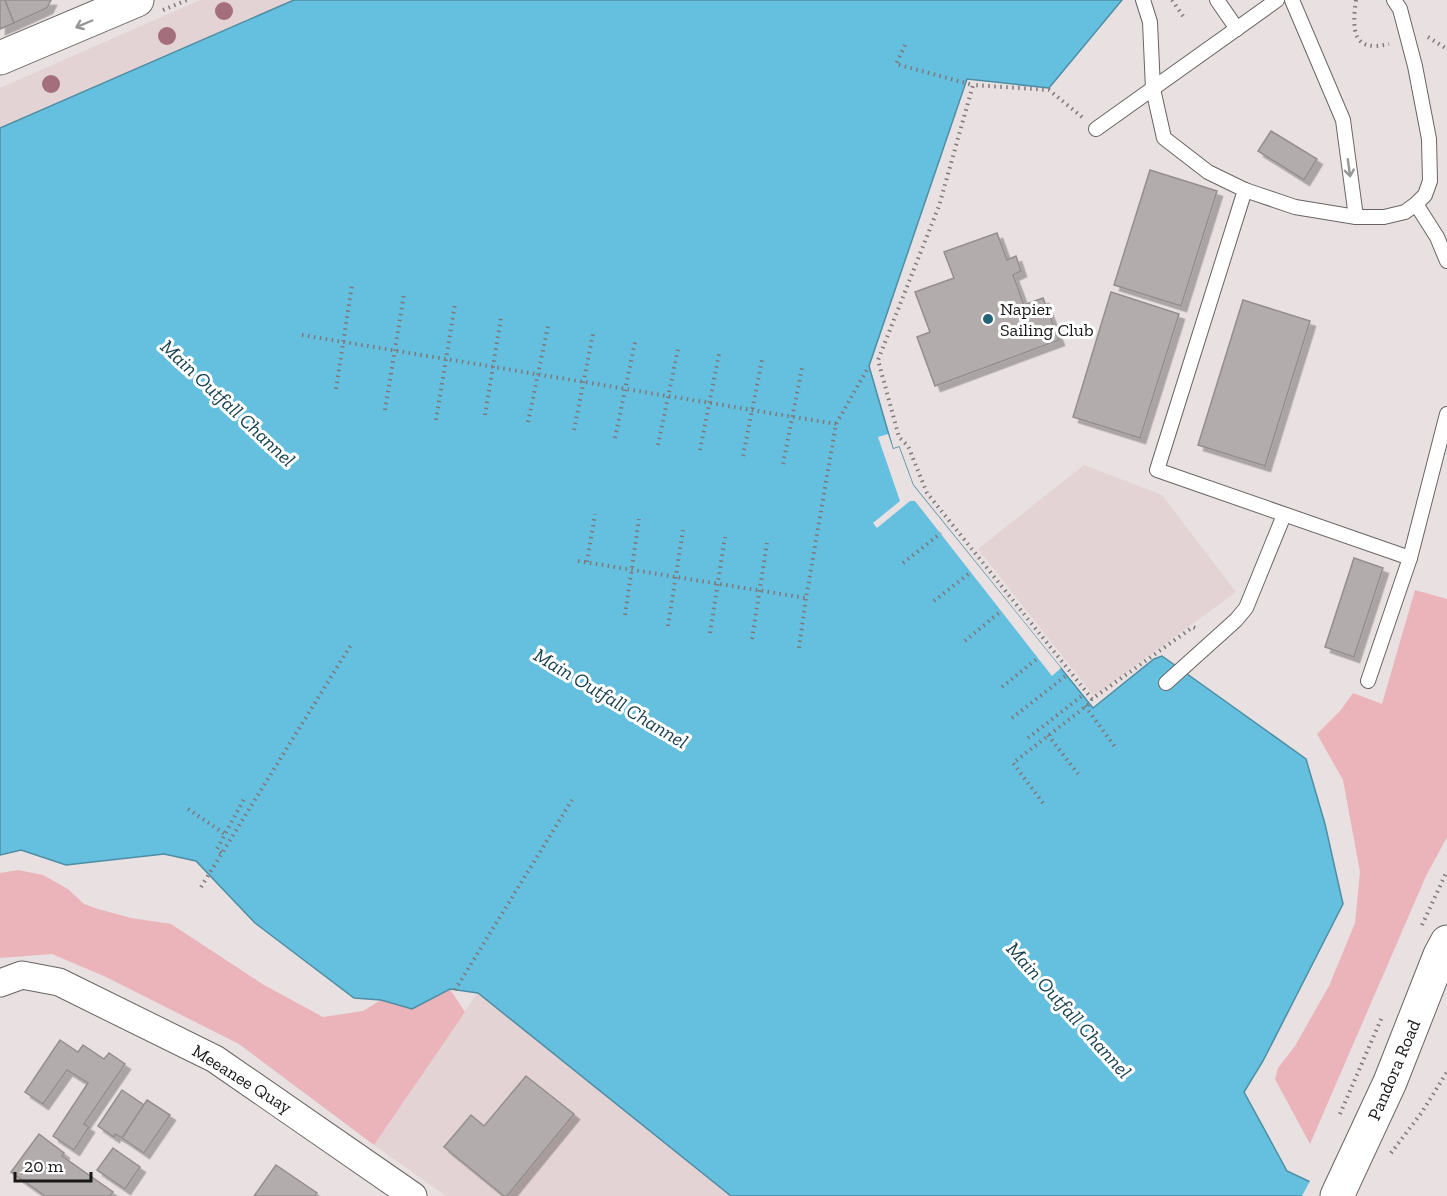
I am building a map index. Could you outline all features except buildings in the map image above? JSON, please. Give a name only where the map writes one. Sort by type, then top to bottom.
[{"type":"main road","points":[[0,58],[137,0]]},
{"type":"main road","name":"Pandora Road","points":[[1340,1189],[1390,1082],[1447,942]]},
{"type":"street","name":"Meeanee Quay","points":[[0,983],[22,975],[59,982],[215,1059],[413,1196]]},
{"type":"lane","points":[[1143,0],[1150,22],[1153,88],[1164,138],[1209,172],[1245,190],[1295,207],[1356,217],[1384,217],[1405,212],[1425,195],[1430,181],[1429,140],[1416,66],[1400,9],[1394,0]]},
{"type":"lane","points":[[1217,0],[1237,28]]},
{"type":"lane","points":[[1096,129],[1277,0]]},
{"type":"lane","points":[[1292,0],[1342,120],[1356,217]]},
{"type":"lane","points":[[1245,190],[1156,470],[1410,558]]},
{"type":"lane","points":[[1416,204],[1437,237],[1447,261]]},
{"type":"lane","points":[[1368,681],[1410,558],[1447,414]]},
{"type":"lane","points":[[1166,684],[1246,608],[1284,515]]},
{"type":"path","points":[[1172,0],[1183,16]]},
{"type":"path","points":[[1356,0],[1356,34],[1364,45],[1375,48],[1390,44]]},
{"type":"path","points":[[1424,35],[1447,49]]},
{"type":"path","points":[[905,45],[896,64],[973,85],[1049,90],[1096,129]]},
{"type":"path","points":[[973,85],[939,206],[878,360],[899,437],[908,446],[927,493],[1092,699],[1193,627],[1219,636]]},
{"type":"path","points":[[336,389],[352,285]]},
{"type":"path","points":[[385,410],[404,294]]},
{"type":"path","points":[[436,420],[455,304]]},
{"type":"path","points":[[486,415],[501,318]]},
{"type":"path","points":[[528,422],[548,326]]},
{"type":"path","points":[[574,430],[593,334]]},
{"type":"path","points":[[302,335],[836,424]]},
{"type":"path","points":[[615,438],[635,342]]},
{"type":"path","points":[[658,445],[678,349]]},
{"type":"path","points":[[700,450],[719,354]]},
{"type":"path","points":[[743,456],[762,360]]},
{"type":"path","points":[[799,648],[836,424],[868,366]]},
{"type":"path","points":[[783,464],[802,368]]},
{"type":"path","points":[[587,562],[595,514]]},
{"type":"path","points":[[625,615],[639,519]]},
{"type":"path","points":[[668,627],[683,530]]},
{"type":"path","points":[[903,563],[941,533]]},
{"type":"path","points":[[710,633],[725,537]]},
{"type":"path","points":[[752,639],[767,543]]},
{"type":"path","points":[[578,561],[806,598]]},
{"type":"path","points":[[934,601],[970,572]]},
{"type":"path","points":[[965,641],[1001,611]]},
{"type":"path","points":[[201,887],[352,643]]},
{"type":"path","points":[[1002,687],[1038,658]]},
{"type":"path","points":[[1012,718],[1066,675]]},
{"type":"path","points":[[1028,738],[1083,696]]},
{"type":"path","points":[[1043,803],[1013,763],[1048,735],[1087,705],[1115,747]]},
{"type":"path","points":[[1048,735],[1078,774]]},
{"type":"path","points":[[221,854],[217,849],[245,797]]},
{"type":"path","points":[[455,990],[573,800]]},
{"type":"path","points":[[188,809],[225,834]]},
{"type":"path","points":[[1389,1156],[1422,1112],[1447,1072]]},
{"type":"shaded area","points":[[200,0],[294,0],[0,128],[0,88]]},
{"type":"shaded area","points":[[1084,465],[1162,495],[1236,592],[1094,696],[978,549]]},
{"type":"shaded area","points":[[1415,590],[1447,599],[1447,837],[1426,876],[1310,1144],[1275,1079],[1278,1068],[1295,1046],[1329,986],[1355,923],[1360,872],[1343,780],[1317,734],[1340,711],[1353,693],[1382,704]]},
{"type":"shaded area","points":[[18,870],[43,875],[68,889],[84,904],[98,909],[131,918],[171,924],[264,985],[323,1017],[363,1011],[381,1000],[412,1009],[450,989],[465,1012],[374,1145],[239,1044],[106,977],[52,954],[0,958],[0,873]]},
{"type":"shaded area","points":[[478,992],[731,1196],[446,1196],[374,1145]]},
{"type":"water","name":"Main Outfall Channel","points":[[294,0],[1122,0],[1049,88],[967,79],[869,366],[893,449],[899,447],[913,485],[1093,708],[1154,659],[1162,656],[1306,759],[1325,824],[1343,904],[1263,1061],[1244,1092],[1287,1171],[1340,1196],[731,1196],[478,993],[450,989],[412,1009],[381,1000],[354,998],[255,923],[196,861],[164,854],[66,865],[21,850],[0,855],[0,128]]},
{"type":"pier","points":[[888,434],[893,449],[899,447],[913,485],[1061,668],[1052,676],[915,501],[910,501],[877,528],[873,523],[900,501],[878,437]]},
{"type":"pier","points":[[1311,1179],[1342,1193],[1343,1196],[1302,1196]]},
{"type":"place","name":"Napier Sailing Club","points":[[988,319]]}]
